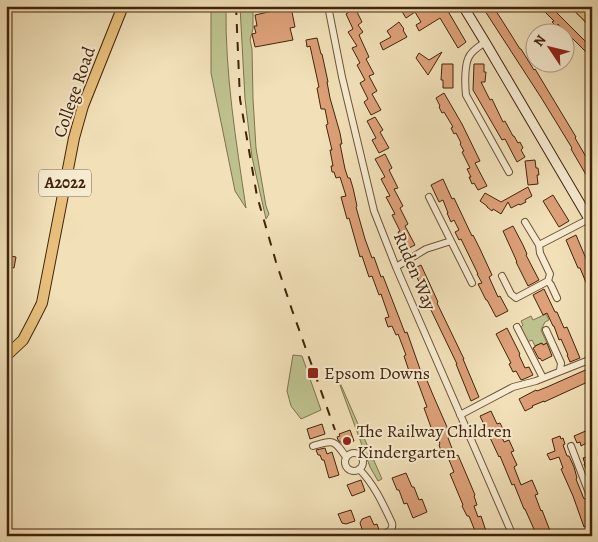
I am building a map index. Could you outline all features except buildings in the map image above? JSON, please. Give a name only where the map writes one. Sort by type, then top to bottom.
[{"type":"highway","points":[[578,6],[592,20]]},
{"type":"main road","name":"College Road","points":[[6,356],[23,340],[42,303],[74,138],[83,106],[123,6]]},
{"type":"main road","points":[[463,6],[590,221]]},
{"type":"street","name":"Ruden Way","points":[[328,6],[367,188],[377,220],[513,536]]},
{"type":"street","points":[[486,42],[470,54],[467,60],[466,95],[509,172]]},
{"type":"street","points":[[429,197],[472,283]]},
{"type":"street","points":[[539,246],[590,221]]},
{"type":"street","points":[[502,276],[511,294],[516,298],[548,281],[550,274],[540,253],[539,246],[525,222]]},
{"type":"street","points":[[396,267],[426,249],[451,241]]},
{"type":"street","points":[[548,281],[556,298]]},
{"type":"street","points":[[517,326],[543,378]]},
{"type":"street","points":[[546,330],[561,363],[560,370]]},
{"type":"street","points":[[460,415],[513,387],[536,381],[588,360]]},
{"type":"street","points":[[313,446],[329,441],[335,443],[346,457]]},
{"type":"street","points":[[571,446],[592,501]]},
{"type":"street","points":[[353,452],[360,454],[363,465],[359,469],[354,471],[348,469],[345,463],[348,454],[353,452]]},
{"type":"street","points":[[359,469],[373,487],[392,523],[392,529],[380,536]]},
{"type":"street","points":[[585,536],[592,533]]},
{"type":"green space","points":[[211,6],[226,6],[229,82],[246,208],[235,191],[211,73]]},
{"type":"green space","points":[[240,6],[253,6],[253,29],[250,40],[252,49],[253,99],[256,148],[269,214],[266,219],[252,157],[245,99]]},
{"type":"green space","points":[[546,314],[549,320],[545,322],[541,330],[547,343],[535,346],[532,340],[527,342],[520,328],[523,325],[521,321],[531,316],[533,320]]},
{"type":"green space","points":[[293,355],[302,356],[321,410],[301,419],[291,406],[287,391]]},
{"type":"green space","points":[[334,369],[382,479],[378,481],[370,467]]},
{"type":"railway","points":[[236,6],[240,99],[257,196],[276,262],[335,430]]},
{"type":"place","name":"Epsom Downs","points":[[313,373]]},
{"type":"place","name":"The Railway Children Kindergarten","points":[[347,441]]}]
